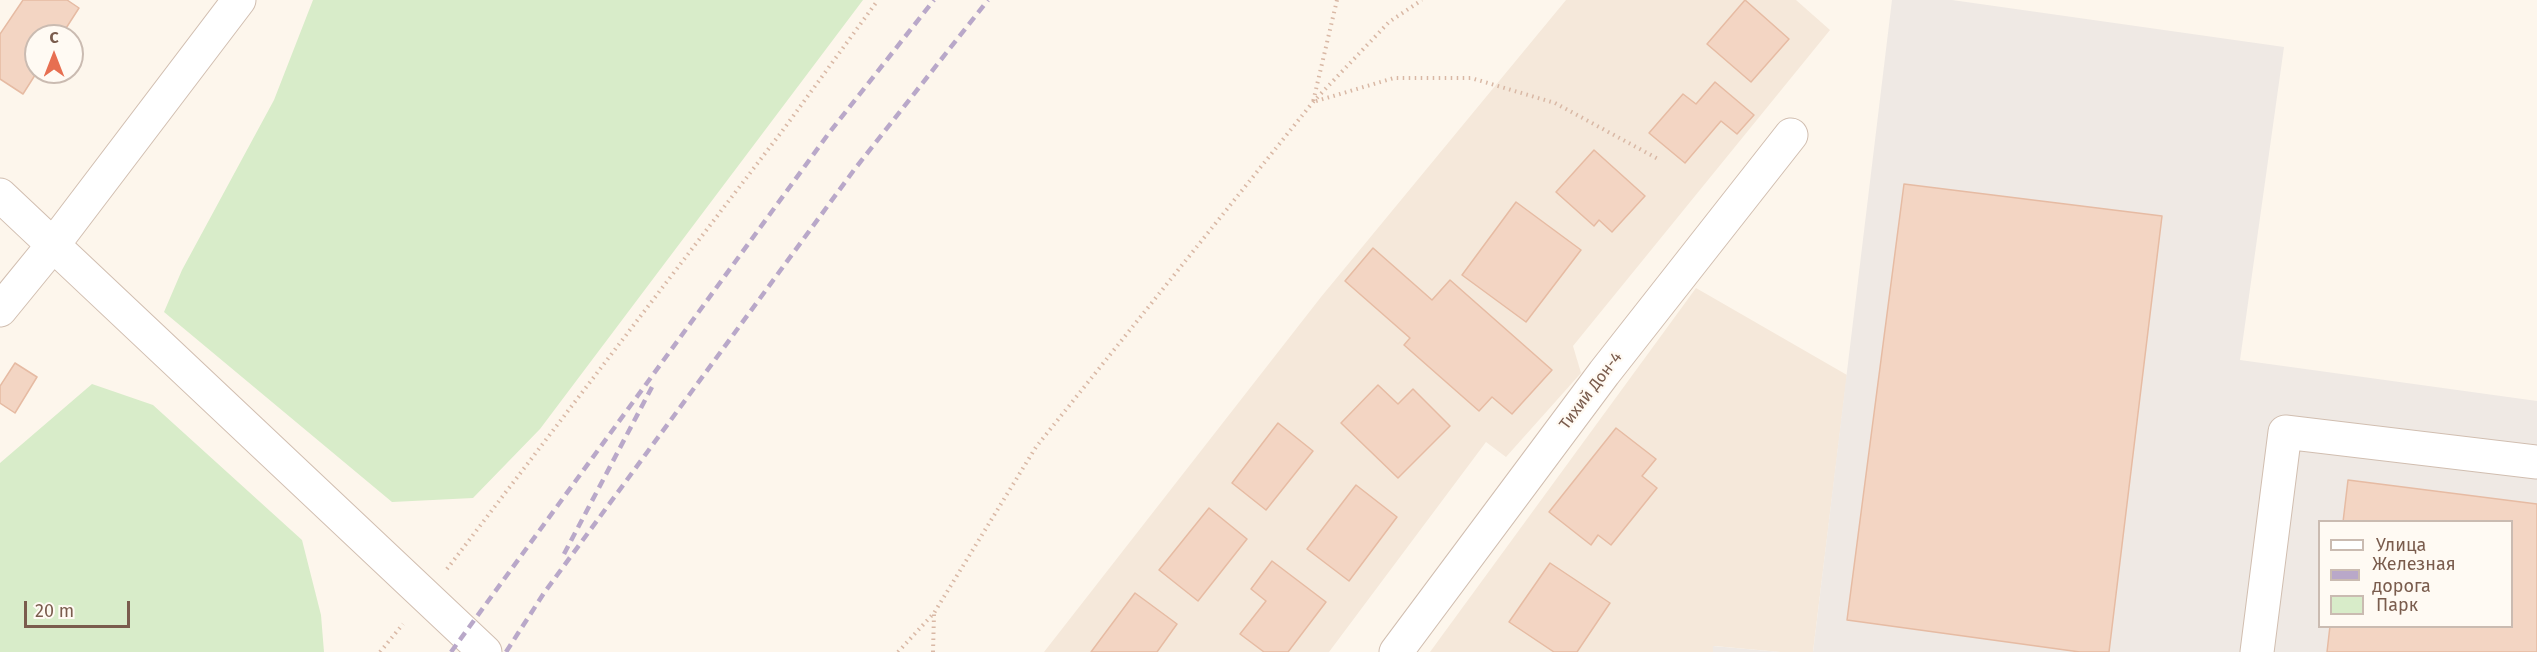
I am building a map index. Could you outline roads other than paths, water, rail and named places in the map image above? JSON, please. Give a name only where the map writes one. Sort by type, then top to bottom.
[{"type":"street","points":[[0,310],[239,0]]},
{"type":"street","name":"Тихий Дон-4","points":[[1396,652],[1604,373],[1791,135]]},
{"type":"street","points":[[0,195],[485,652]]},
{"type":"street","points":[[2258,652],[2286,432],[2537,462]]},
{"type":"railway","points":[[451,652],[829,133],[934,0]]},
{"type":"railway","points":[[506,652],[544,593],[854,170],[988,0]]},
{"type":"railway","points":[[564,554],[652,387]]}]
